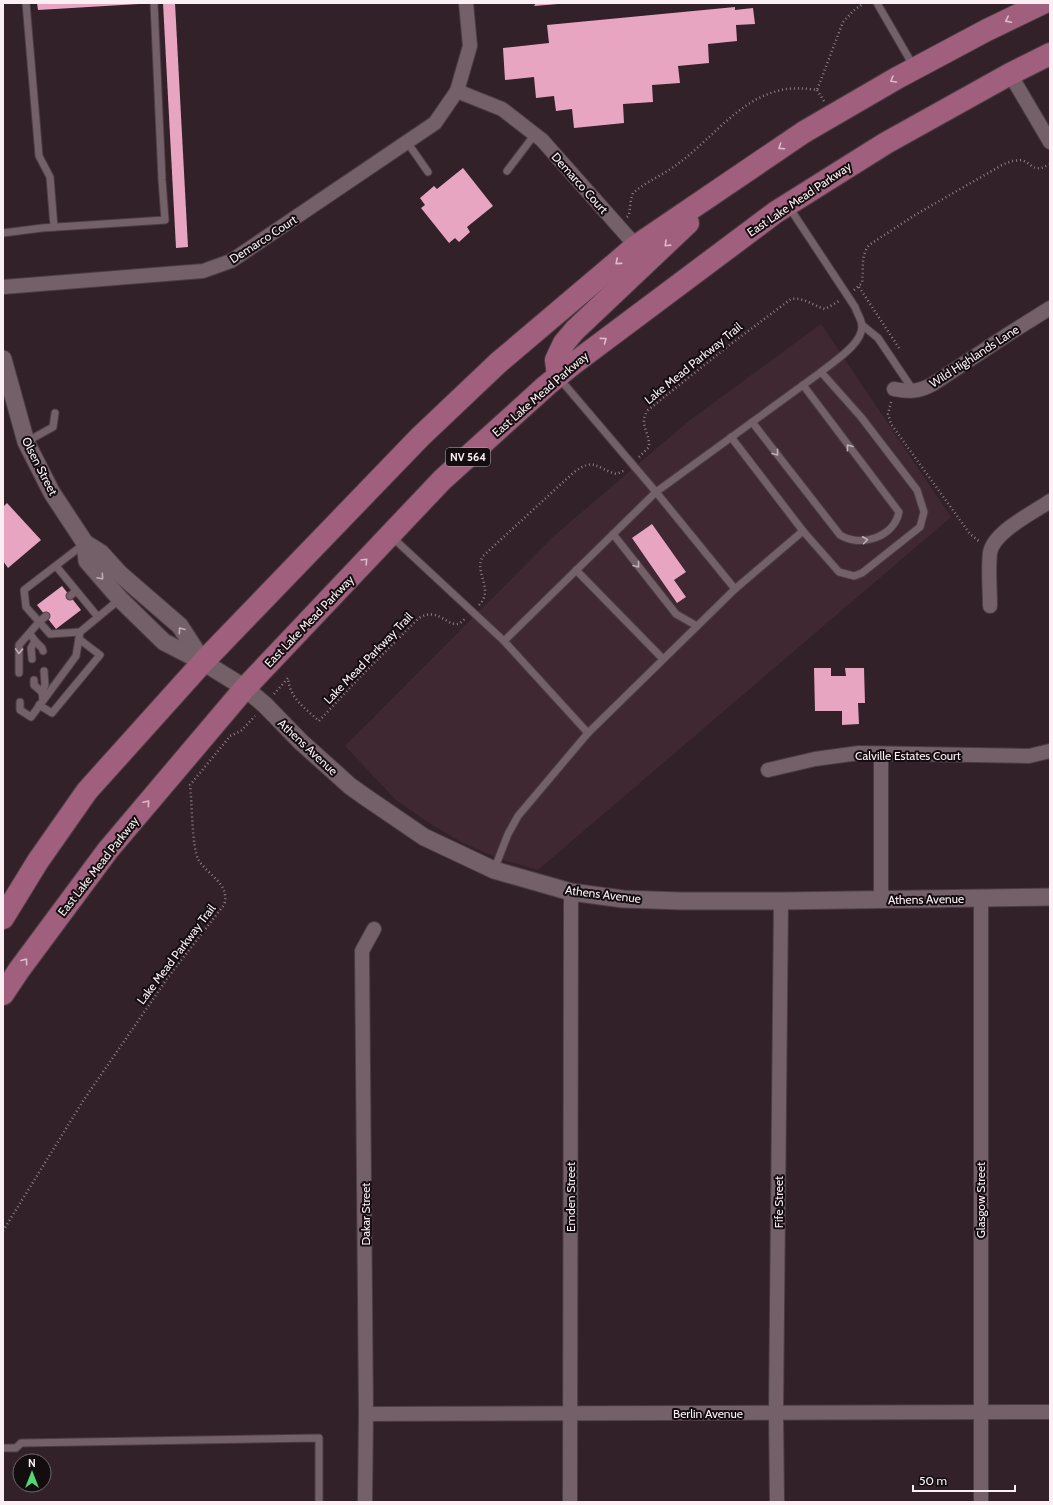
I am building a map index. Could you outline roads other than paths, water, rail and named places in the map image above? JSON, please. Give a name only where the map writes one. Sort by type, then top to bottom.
[{"type":"main road","points":[[3,918],[38,862],[88,791],[203,662],[426,432],[498,363],[636,246],[735,178],[814,126],[915,68],[987,30],[1043,3]]},
{"type":"main road","name":"East Lake Mead Parkway","points":[[3,994],[18,970],[108,850],[244,688],[442,480],[558,376],[787,204],[886,143],[1010,74],[1050,54]]},
{"type":"main road","points":[[558,376],[556,360],[564,343],[575,330],[735,178]]},
{"type":"street","name":"Demarco Court","points":[[3,288],[203,271],[231,261],[435,123],[457,91],[470,46],[466,3]]},
{"type":"street","points":[[1010,74],[1050,142]]},
{"type":"street","name":"Demarco Court","points":[[457,91],[502,108],[542,140],[636,246]]},
{"type":"street","name":"Wild Highlands Lane","points":[[894,389],[913,391],[921,390],[933,384],[1050,308]]},
{"type":"street","name":"Olsen Street","points":[[3,360],[26,442],[52,493],[85,543],[101,553],[120,574],[180,626],[203,662]]},
{"type":"street","points":[[990,606],[990,552],[995,541],[1003,532],[1050,502]]},
{"type":"street","name":"Olsen Street","points":[[85,543],[87,561],[120,599],[164,642],[203,662],[224,675]]},
{"type":"street","name":"Athens Avenue","points":[[224,675],[244,688],[264,705],[301,742],[350,786],[424,837],[494,870],[570,892],[623,899],[681,901],[1050,897]]},
{"type":"street","name":"Calville Estates Court","points":[[768,770],[837,755],[881,754],[1029,756],[1050,751]]},
{"type":"street","points":[[881,754],[881,900]]},
{"type":"street","name":"Emden Street","points":[[570,892],[570,1502]]},
{"type":"street","name":"Glasgow Street","points":[[981,898],[981,1502]]},
{"type":"street","name":"Fife Street","points":[[777,1502],[776,1413],[781,901]]},
{"type":"street","name":"Dakar Street","points":[[365,1502],[366,1414],[362,951],[374,929]]},
{"type":"street","name":"Berlin Avenue","points":[[366,1414],[1050,1412]]},
{"type":"lane","points":[[26,3],[39,156],[50,177],[54,227]]},
{"type":"lane","points":[[3,233],[54,227],[165,220],[154,3]]},
{"type":"lane","points":[[877,3],[915,68]]},
{"type":"lane","points":[[507,171],[535,134]]},
{"type":"lane","points":[[407,142],[428,172]]},
{"type":"lane","points":[[504,641],[656,492],[821,372],[859,339],[862,325],[859,315],[787,204]]},
{"type":"lane","points":[[862,325],[878,338],[913,391]]},
{"type":"lane","points":[[731,437],[803,531],[839,572],[854,576],[862,573],[920,527],[924,512],[916,490],[861,417],[821,372]]},
{"type":"lane","points":[[558,376],[736,588]]},
{"type":"lane","points":[[752,422],[840,535],[847,539],[858,541],[870,540],[888,530],[898,520],[899,512],[803,385]]},
{"type":"lane","points":[[26,442],[53,427],[55,413]]},
{"type":"lane","points":[[494,870],[508,834],[518,816],[588,733],[736,588],[803,531]]},
{"type":"lane","points":[[613,534],[676,614],[697,626]]},
{"type":"lane","points":[[390,535],[504,641],[588,733]]},
{"type":"lane","points":[[34,680],[34,685],[41,699],[52,714],[100,655],[80,635],[50,634],[26,607],[24,590],[85,543]]},
{"type":"lane","points":[[56,566],[98,617]]},
{"type":"lane","points":[[576,570],[663,659]]},
{"type":"lane","points":[[70,596],[76,591]]},
{"type":"lane","points":[[41,699],[76,656],[80,635],[98,617],[120,599]]},
{"type":"lane","points":[[19,673],[19,645],[46,616]]},
{"type":"lane","points":[[30,634],[42,648],[42,651]]},
{"type":"lane","points":[[32,659],[31,648],[35,641]]},
{"type":"lane","points":[[20,702],[20,710],[31,717],[41,699],[46,685],[44,671]]},
{"type":"lane","points":[[3,1448],[16,1448],[21,1443],[319,1438],[319,1502]]}]
